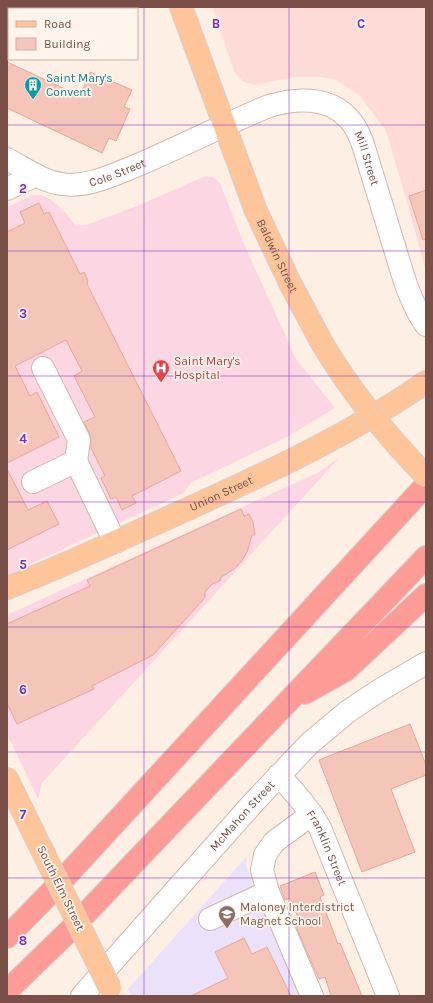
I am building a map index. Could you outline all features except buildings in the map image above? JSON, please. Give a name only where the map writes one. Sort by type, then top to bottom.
[{"type":"highway","points":[[7,937],[61,881],[426,485]]},
{"type":"highway","points":[[7,991],[70,930],[426,557]]},
{"type":"highway","points":[[286,703],[346,670],[426,595]]},
{"type":"main road","name":"Baldwin Street","points":[[181,7],[256,211],[290,283],[322,343],[344,378],[372,417],[426,476]]},
{"type":"main road","name":"Union Street","points":[[7,588],[115,542],[302,456],[372,417],[426,382]]},
{"type":"main road","name":"South Elm Street","points":[[7,779],[112,992]]},
{"type":"street","name":"Mill Street","points":[[224,126],[269,106],[293,100],[309,100],[325,103],[338,109],[349,118],[363,147],[410,296],[426,325]]},
{"type":"street","name":"Cole Street","points":[[7,159],[49,181],[60,184],[74,185],[87,183],[115,174],[224,126]]},
{"type":"street","points":[[7,189],[36,174]]},
{"type":"street","points":[[42,368],[78,440],[76,461],[115,542]]},
{"type":"street","points":[[33,482],[76,461]]},
{"type":"street","name":"McMahon Street","points":[[82,996],[185,879],[309,744],[347,712],[380,690],[426,663]]},
{"type":"street","name":"Franklin Street","points":[[279,775],[312,814],[324,839],[388,996]]},
{"type":"street","points":[[312,814],[280,836],[268,848],[262,870],[268,892],[312,996]]},
{"type":"street","points":[[210,919],[268,892]]},
{"type":"shaded area","points":[[213,7],[426,7],[426,272],[386,131],[360,96],[336,80],[322,77],[293,77],[256,85],[244,82],[235,73],[232,66]]},
{"type":"shaded area","name":"Saint Mary's Hospital","points":[[206,176],[213,177],[220,183],[244,244],[296,359],[335,408],[287,437],[191,483],[184,493],[7,575],[7,207],[33,195],[42,195],[50,199],[64,211],[76,226],[86,225],[137,206]]},
{"type":"shaded area","points":[[340,457],[42,783],[38,799],[7,734],[7,615],[319,472]]},
{"type":"shaded area","name":"Maloney Interdistrict Magnet School","points":[[247,856],[247,869],[300,996],[132,996],[128,989]]},
{"type":"place","name":"Saint Mary's Convent","points":[[33,100]]},
{"type":"place","name":"Saint Mary's Hospital","points":[[161,383]]},
{"type":"place","name":"Maloney Interdistrict Magnet School","points":[[227,929]]}]
